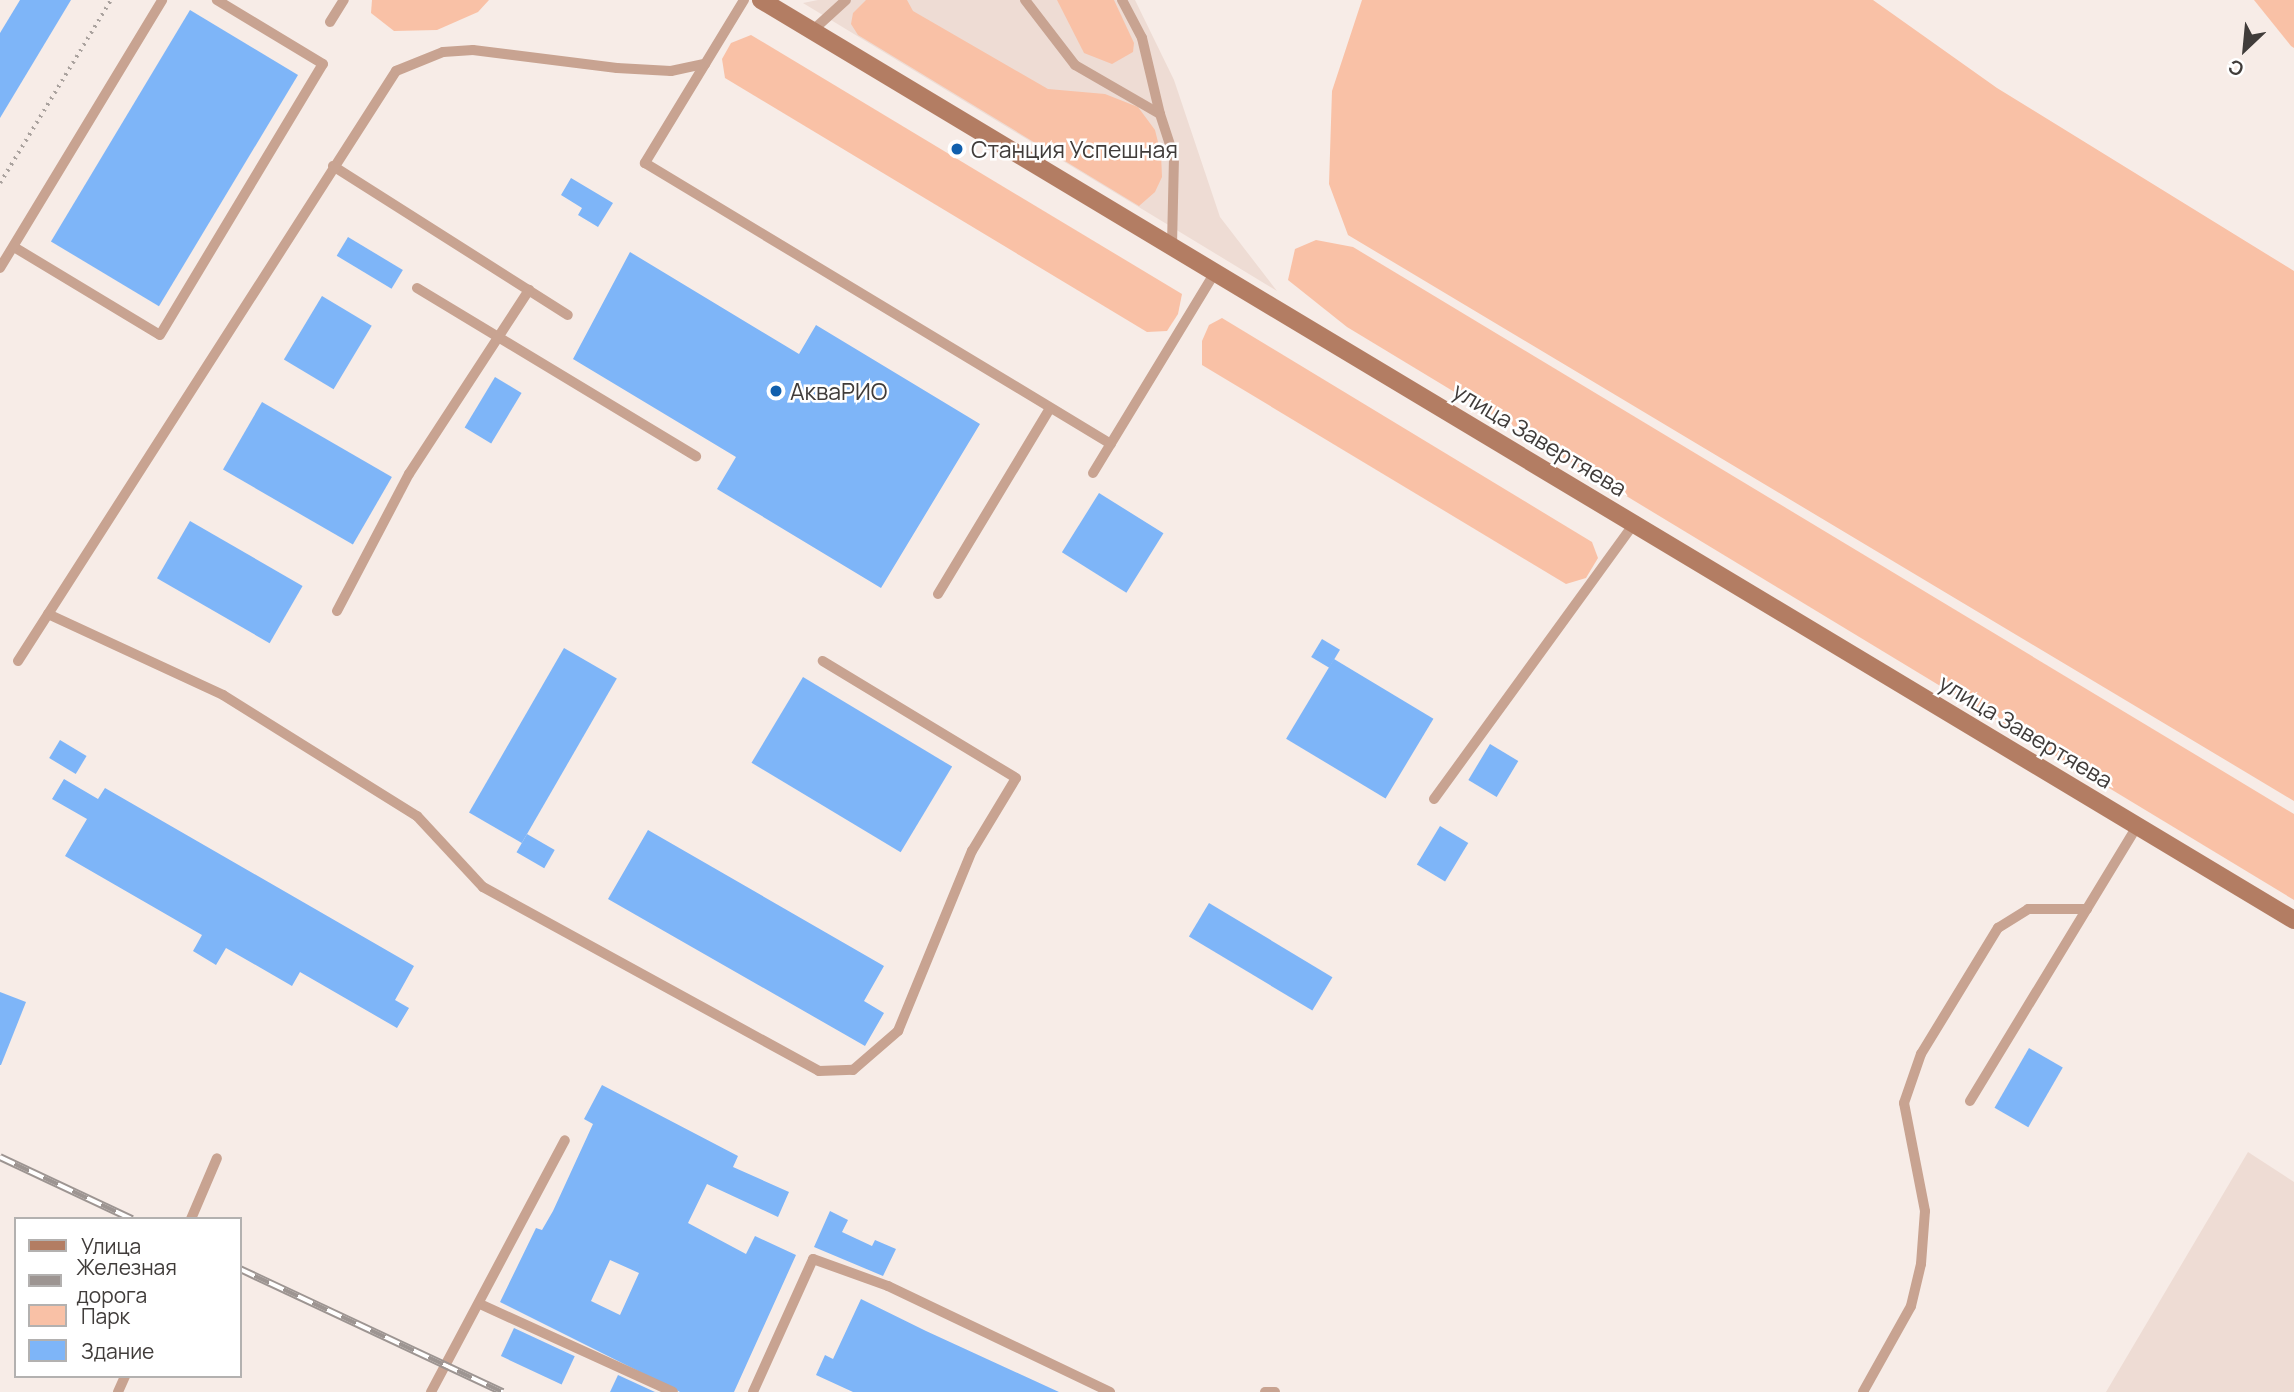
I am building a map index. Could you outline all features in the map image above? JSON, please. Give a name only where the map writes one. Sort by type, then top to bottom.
[{"type":"main road","name":"улица Завертяева","points":[[761,0],[2294,920]]},
{"type":"lane","points":[[0,268],[162,0]]},
{"type":"lane","points":[[14,247],[160,335],[323,64],[216,0]]},
{"type":"lane","points":[[330,22],[344,0]]},
{"type":"lane","points":[[744,0],[645,163],[1111,444]]},
{"type":"lane","points":[[812,31],[846,0]]},
{"type":"lane","points":[[1025,0],[1074,65],[1160,114]]},
{"type":"lane","points":[[1122,0],[1142,38],[1160,114],[1174,157],[1172,249]]},
{"type":"lane","points":[[18,662],[396,71],[443,52],[514,52],[671,71],[705,64]]},
{"type":"lane","points":[[333,166],[568,314]]},
{"type":"lane","points":[[1093,473],[1214,274]]},
{"type":"lane","points":[[417,288],[696,456]]},
{"type":"lane","points":[[337,611],[409,474],[529,290]]},
{"type":"lane","points":[[937,594],[1050,408]]},
{"type":"lane","points":[[1434,799],[1634,524]]},
{"type":"lane","points":[[48,614],[223,695],[417,816],[483,887],[819,1071],[853,1070],[898,1031],[972,851],[1016,778],[822,661]]},
{"type":"lane","points":[[1970,1101],[2137,826]]},
{"type":"lane","points":[[1863,1392],[1911,1306],[1921,1264],[1925,1211],[1904,1103],[1921,1054],[1998,928],[2028,909],[2087,909]]},
{"type":"lane","points":[[431,1392],[565,1140]]},
{"type":"lane","points":[[192,1217],[217,1158]]},
{"type":"lane","points":[[753,1392],[813,1259],[888,1286],[1110,1392]]},
{"type":"lane","points":[[480,1304],[673,1392]]},
{"type":"lane","points":[[1265,1392],[1275,1392]]},
{"type":"path","points":[[0,183],[111,0]]},
{"type":"shaded area","points":[[818,0],[1135,0],[1174,80],[1220,217],[1277,291],[803,3]]},
{"type":"shaded area","points":[[2248,1152],[2294,1182],[2294,1392],[2106,1392]]},
{"type":"green space","points":[[372,0],[489,0],[478,12],[437,30],[394,31],[371,13]]},
{"type":"green space","points":[[866,0],[907,0],[913,11],[1048,89],[1105,94],[1138,107],[1155,130],[1161,154],[1162,177],[1155,192],[1139,206],[858,35],[851,24],[853,13]]},
{"type":"green space","points":[[1057,0],[1114,0],[1134,43],[1133,52],[1112,64],[1084,53]]},
{"type":"green space","points":[[1362,0],[1873,0],[1997,88],[2294,271],[2294,801],[1348,235],[1329,184],[1332,91]]},
{"type":"green space","points":[[2254,0],[2294,0],[2294,48],[2291,46]]},
{"type":"green space","points":[[751,35],[1182,294],[1178,314],[1167,331],[1147,332],[725,78],[722,59],[731,43]]},
{"type":"green space","points":[[1316,240],[1353,247],[2294,814],[2294,900],[1347,327],[1288,280],[1295,249]]},
{"type":"green space","points":[[1222,318],[1592,542],[1598,558],[1586,578],[1566,584],[1202,365],[1202,341],[1209,325]]},
{"type":"building","points":[[20,0],[71,0],[0,118],[0,33]]},
{"type":"building","points":[[190,10],[298,75],[159,306],[51,241]]},
{"type":"building","points":[[571,178],[613,203],[598,227],[578,215],[582,208],[561,195]]},
{"type":"building","points":[[348,237],[403,270],[392,289],[337,256]]},
{"type":"building","name":"АкваРИО","points":[[630,252],[799,354],[816,325],[980,424],[881,588],[717,489],[736,457],[573,359]]},
{"type":"building","points":[[322,296],[372,326],[334,389],[284,359]]},
{"type":"building","points":[[495,377],[522,393],[491,444],[465,428]]},
{"type":"building","points":[[262,402],[392,477],[353,545],[223,470]]},
{"type":"building","points":[[1099,493],[1163,533],[1126,593],[1062,552]]},
{"type":"building","points":[[190,521],[303,586],[270,643],[157,578]]},
{"type":"building","points":[[1322,639],[1340,650],[1329,668],[1311,657]]},
{"type":"building","points":[[564,648],[617,678],[522,843],[469,813]]},
{"type":"building","points":[[1334,659],[1433,719],[1386,798],[1286,739]]},
{"type":"building","points":[[803,677],[952,767],[901,852],[751,763]]},
{"type":"building","points":[[60,740],[87,756],[76,774],[49,758]]},
{"type":"building","points":[[1490,744],[1518,761],[1497,797],[1468,780]]},
{"type":"building","points":[[64,779],[98,799],[105,788],[414,966],[395,1000],[409,1008],[397,1028],[300,972],[292,986],[226,948],[216,965],[193,951],[202,935],[65,856],[87,819],[52,799]]},
{"type":"building","points":[[1440,826],[1468,843],[1445,882],[1417,865]]},
{"type":"building","points":[[648,830],[884,966],[864,1001],[884,1013],[865,1046],[608,899]]},
{"type":"building","points":[[527,834],[555,850],[544,868],[516,852]]},
{"type":"building","points":[[1209,903],[1332,977],[1312,1011],[1189,936]]},
{"type":"building","points":[[0,992],[26,1002],[1,1065],[0,1065]]},
{"type":"building","points":[[2029,1048],[2063,1067],[2028,1127],[1994,1108]]},
{"type":"building","points":[[602,1085],[738,1156],[733,1167],[789,1192],[778,1217],[707,1184],[688,1223],[746,1254],[755,1236],[796,1255],[734,1392],[680,1392],[500,1302],[536,1228],[542,1230],[553,1211],[593,1124],[584,1119]],"holes":[[[610,1260],[639,1273],[620,1315],[591,1301]]]},
{"type":"building","points":[[830,1211],[848,1220],[842,1232],[872,1246],[875,1240],[896,1249],[883,1276],[814,1247]]},
{"type":"building","points":[[861,1299],[1059,1392],[853,1392],[816,1375],[825,1355],[833,1359]]},
{"type":"building","points":[[514,1328],[575,1356],[562,1384],[501,1356]]},
{"type":"building","points":[[618,1375],[655,1392],[610,1392]]},
{"type":"railway","points":[[0,1157],[128,1217]]},
{"type":"railway","points":[[242,1270],[503,1392]]},
{"type":"place","name":"Станция Успешная","points":[[957,149]]},
{"type":"place","name":"АкваРИО","points":[[776,391]]}]
